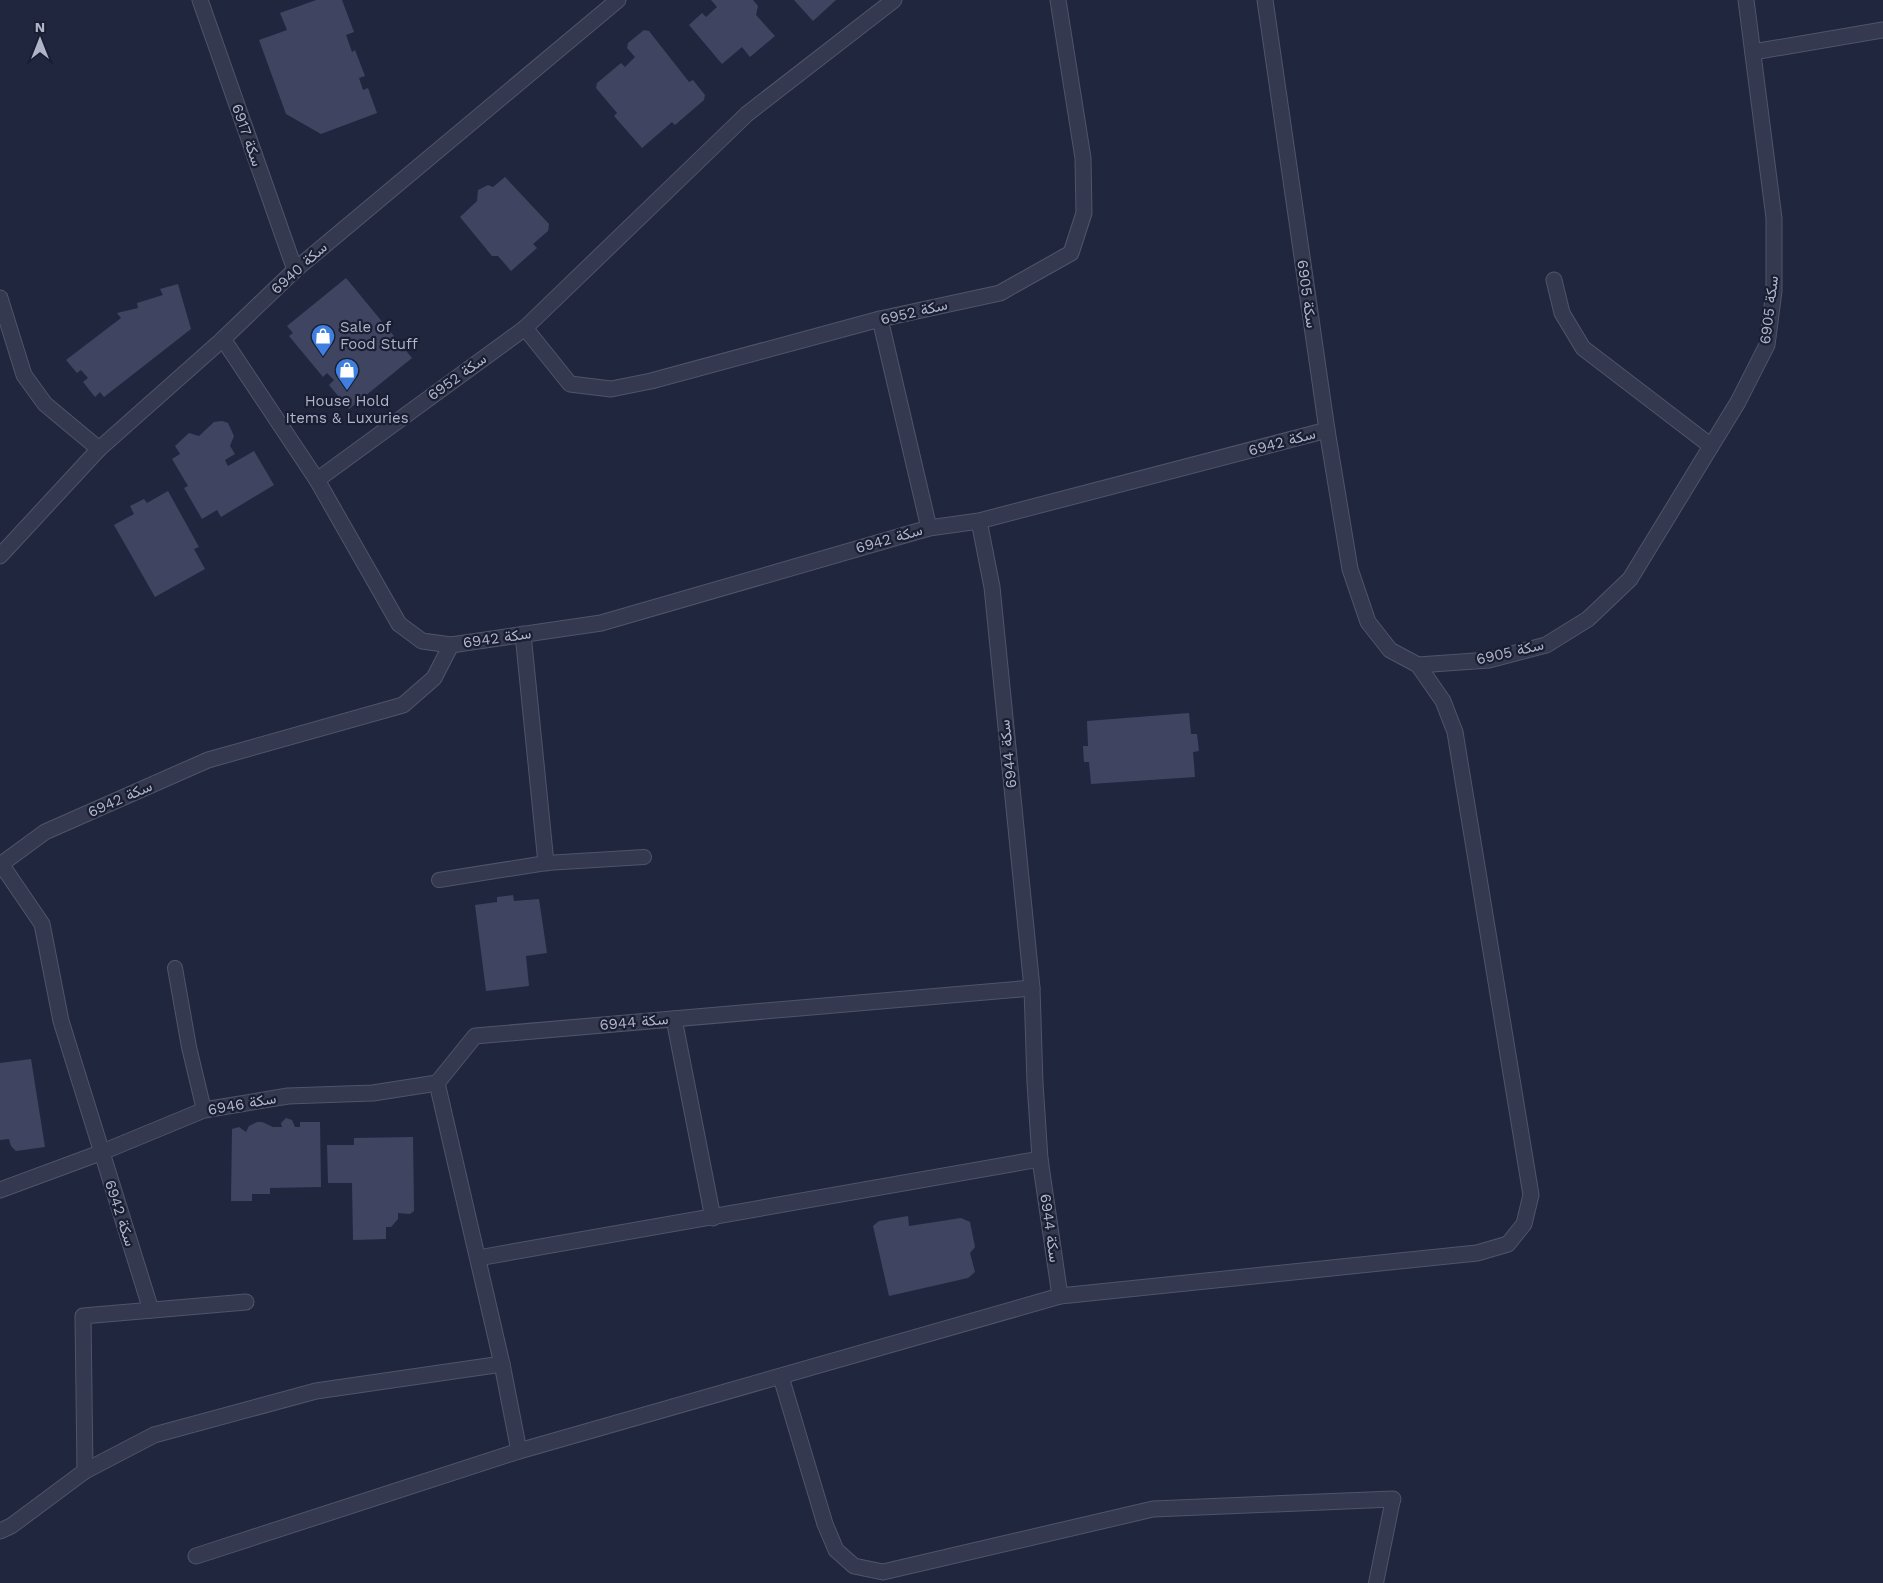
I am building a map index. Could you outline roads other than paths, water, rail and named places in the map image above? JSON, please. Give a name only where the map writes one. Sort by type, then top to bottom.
[{"type":"street","name":"سكة 6917","points":[[200,0],[295,270]]},
{"type":"street","name":"سكة 6940","points":[[0,556],[99,449],[223,338],[295,270],[618,0]]},
{"type":"street","name":"سكة 6952","points":[[317,480],[525,328],[747,114],[894,0]]},
{"type":"street","name":"سكة 6952","points":[[525,328],[570,384],[611,389],[651,381],[880,319],[1000,293],[1071,254],[1084,213],[1083,158],[1058,0]]},
{"type":"street","name":"سكة 6905","points":[[1265,0],[1327,430],[1350,569],[1368,622],[1390,650],[1418,665],[1489,660],[1546,645],[1588,619],[1630,578],[1738,402],[1767,345],[1774,291],[1774,218],[1746,0]]},
{"type":"street","points":[[1753,52],[1883,30]]},
{"type":"street","points":[[1554,280],[1562,313],[1583,348],[1711,446]]},
{"type":"street","points":[[0,298],[24,376],[45,404],[99,449]]},
{"type":"street","points":[[880,319],[929,528]]},
{"type":"street","name":"سكة 6942","points":[[223,338],[317,480],[399,624],[422,641],[451,645],[601,623],[929,528],[979,521],[1327,430]]},
{"type":"street","name":"سكة 6944","points":[[979,521],[992,588],[1032,988],[1040,1159],[1060,1296]]},
{"type":"street","points":[[523,634],[546,863]]},
{"type":"street","name":"سكة 6942","points":[[151,1310],[100,1153],[61,1020],[42,924],[0,865],[45,832],[208,760],[403,705],[434,678],[451,645]]},
{"type":"street","points":[[196,1556],[519,1451],[1060,1296],[1477,1253],[1508,1244],[1524,1224],[1531,1195],[1455,732],[1443,701],[1418,665]]},
{"type":"street","name":"سكة 6944","points":[[437,1083],[475,1036],[1032,988]]},
{"type":"street","points":[[674,1019],[713,1218]]},
{"type":"street","points":[[437,1083],[502,1364],[519,1451]]},
{"type":"street","name":"سكة 6946","points":[[0,1190],[100,1153],[204,1110],[288,1096],[373,1093],[437,1083]]},
{"type":"street","points":[[478,1258],[1040,1159]]},
{"type":"street","points":[[85,1471],[83,1316],[246,1302]]},
{"type":"street","points":[[0,1531],[11,1526],[85,1471],[154,1434],[316,1391],[502,1364]]},
{"type":"street","points":[[781,1377],[825,1524],[836,1550],[854,1566],[883,1572],[1153,1509],[1393,1499]]},
{"type":"lane","points":[[439,880],[546,863],[644,857]]},
{"type":"lane","points":[[175,968],[189,1047],[204,1110]]},
{"type":"lane","points":[[1376,1583],[1393,1499]]},
{"type":"place","name":"Sale of Food Stuff","points":[[323,357]]},
{"type":"place","name":"House Hold Items & Luxuries","points":[[347,391]]}]
